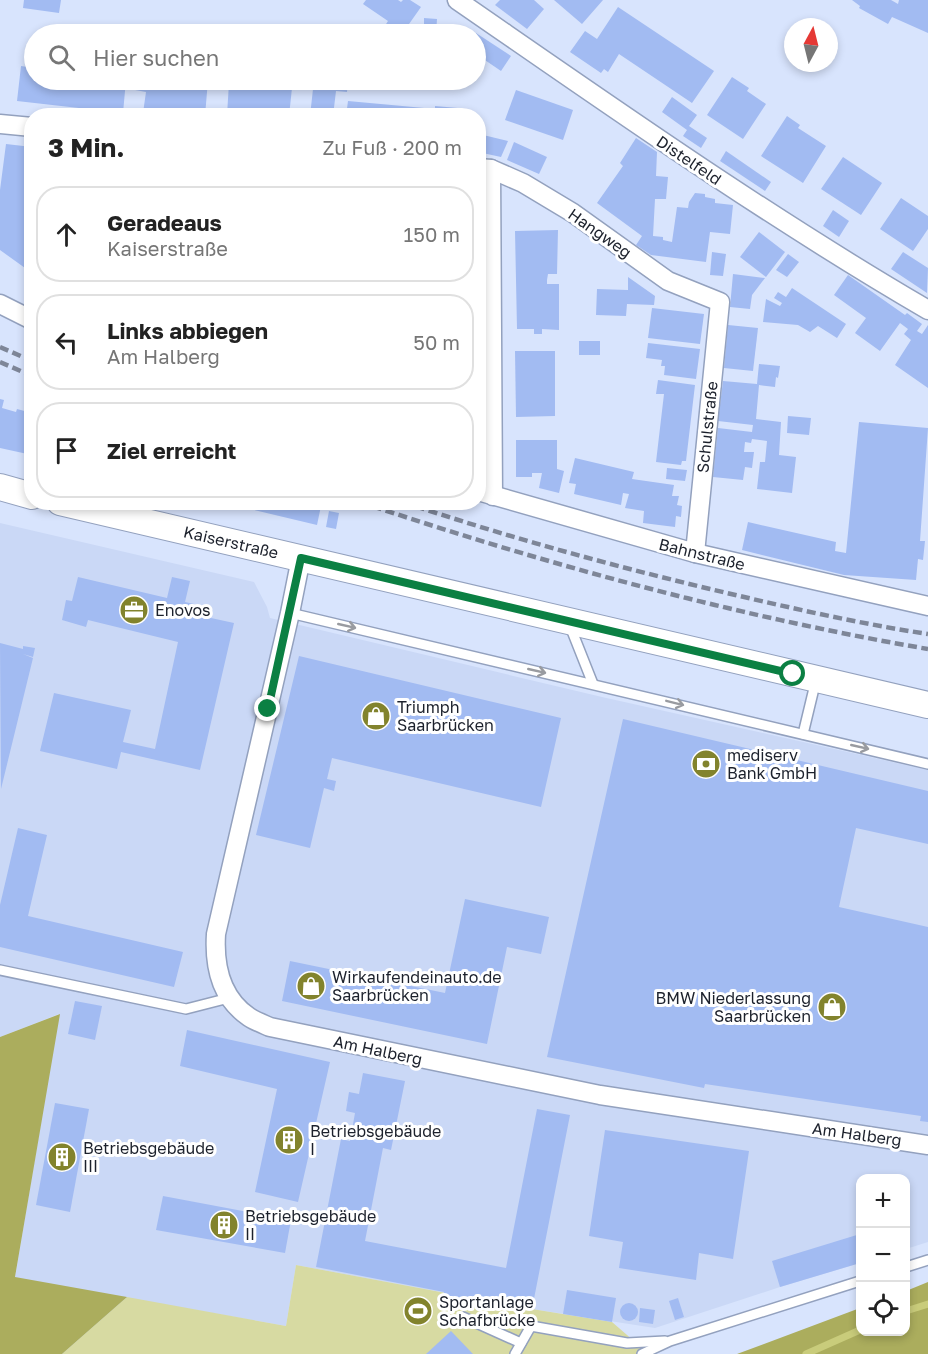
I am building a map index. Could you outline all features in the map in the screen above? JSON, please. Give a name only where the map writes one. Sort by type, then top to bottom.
[{"type":"main road","name":"Kaiserstraße","points":[[94,510],[928,705]]},
{"type":"street","name":"Distelfeld","points":[[457,0],[740,194],[853,266],[928,310]]},
{"type":"street","points":[[0,124],[24,127]]},
{"type":"street","name":"Hangweg","points":[[486,169],[523,183],[573,213],[668,281],[720,302]]},
{"type":"street","name":"Schulstraße","points":[[695,553],[720,302]]},
{"type":"street","points":[[0,304],[24,316]]},
{"type":"street","points":[[486,428],[486,494]]},
{"type":"street","name":"Bahnstraße","points":[[486,494],[695,553],[928,606]]},
{"type":"street","name":"Am Halberg","points":[[301,558],[216,934],[214,953],[217,971],[229,998],[249,1017],[270,1027],[600,1095],[928,1145]]},
{"type":"lane","points":[[290,613],[928,764]]},
{"type":"lane","points":[[568,621],[593,684]]},
{"type":"lane","points":[[803,734],[816,680]]},
{"type":"lane","points":[[0,970],[186,1010],[229,998]]},
{"type":"lane","points":[[910,1266],[928,1260]]},
{"type":"lane","points":[[642,1354],[670,1341],[858,1282]]},
{"type":"lane","points":[[463,1317],[521,1343]]},
{"type":"lane","points":[[515,1354],[531,1326],[627,1343],[670,1341]]},
{"type":"shaded area","points":[[0,523],[254,582],[270,618],[602,697],[928,770],[928,1242],[910,1248],[910,1174],[856,1174],[856,1264],[655,1328],[532,1309],[296,1265],[286,1326],[15,1278],[59,1014],[0,1037]]},
{"type":"shaded area","points":[[60,1014],[15,1277],[127,1297],[62,1354],[0,1354],[0,1037]]},
{"type":"shaded area","points":[[928,1282],[928,1354],[737,1354],[856,1309],[856,1336],[910,1336],[910,1289]]},
{"type":"green space","name":"Sportanlage Schafbrücke","points":[[296,1265],[612,1322],[649,1354],[62,1354],[127,1297],[286,1326]]},
{"type":"building","points":[[24,0],[61,0],[59,13],[23,8]]},
{"type":"building","points":[[366,0],[398,0],[401,2],[410,0],[421,7],[409,24],[386,24],[388,21],[363,4]]},
{"type":"building","points":[[500,0],[534,0],[544,9],[527,29],[495,5]]},
{"type":"building","points":[[554,0],[603,0],[582,24]]},
{"type":"building","points":[[852,0],[891,0],[898,4],[899,0],[928,0],[928,33],[892,17],[888,24],[859,8],[860,6]]},
{"type":"building","points":[[618,7],[714,71],[692,103],[619,54],[608,72],[604,69],[601,73],[570,52],[585,31],[597,39]]},
{"type":"building","points":[[424,18],[437,19],[437,24],[424,24]]},
{"type":"building","points":[[486,40],[511,56],[501,71],[486,61]]},
{"type":"building","points":[[21,66],[24,66],[24,90],[125,90],[123,108],[79,108],[17,101]]},
{"type":"building","points":[[732,77],[749,88],[747,91],[766,104],[743,139],[707,115]]},
{"type":"building","points":[[135,90],[207,90],[206,108],[144,108],[146,92]]},
{"type":"building","points":[[229,90],[292,90],[290,108],[227,108]]},
{"type":"building","points":[[313,90],[347,90],[347,92],[336,91],[334,108],[311,108]]},
{"type":"building","points":[[516,90],[573,110],[563,140],[505,120]]},
{"type":"building","points":[[672,97],[697,115],[689,126],[707,138],[701,148],[683,136],[687,130],[662,112]]},
{"type":"building","points":[[348,101],[424,108],[347,108]]},
{"type":"building","points":[[435,106],[458,108],[435,108]]},
{"type":"building","points":[[787,116],[800,125],[798,128],[826,146],[803,183],[761,156]]},
{"type":"building","points":[[486,136],[508,141],[501,157],[486,154]]},
{"type":"building","points":[[636,138],[657,152],[656,176],[668,177],[666,199],[655,199],[653,236],[663,237],[663,240],[672,242],[677,207],[688,208],[695,193],[705,194],[705,197],[715,199],[715,203],[733,205],[730,234],[710,232],[706,262],[651,255],[636,245],[642,236],[597,203],[623,166],[620,163]]},
{"type":"building","points":[[514,142],[547,157],[539,174],[507,160]]},
{"type":"building","points":[[6,144],[24,146],[24,267],[0,250],[0,190]]},
{"type":"building","points":[[726,151],[771,182],[765,191],[720,161]]},
{"type":"building","points":[[843,157],[882,183],[861,215],[821,189]]},
{"type":"building","points":[[901,198],[928,216],[928,229],[913,251],[880,229]]},
{"type":"building","points":[[833,210],[849,221],[839,237],[823,226]]},
{"type":"building","points":[[558,230],[557,274],[548,274],[547,284],[559,284],[559,330],[542,329],[542,334],[534,334],[534,329],[517,329],[515,231]]},
{"type":"building","points":[[759,232],[785,252],[766,277],[740,257]]},
{"type":"building","points":[[712,252],[726,254],[723,276],[710,275]]},
{"type":"building","points":[[903,252],[928,268],[927,293],[891,269]]},
{"type":"building","points":[[788,254],[799,262],[787,277],[776,270]]},
{"type":"building","points":[[733,274],[765,278],[752,295],[750,309],[730,307]]},
{"type":"building","points":[[848,275],[905,315],[907,313],[922,324],[917,331],[922,334],[928,325],[928,388],[895,365],[911,340],[904,334],[908,329],[900,323],[880,351],[855,333],[866,318],[834,295]]},
{"type":"building","points":[[628,277],[655,296],[654,305],[627,304],[626,316],[596,315],[597,289],[628,290]]},
{"type":"building","points":[[792,288],[846,324],[837,338],[818,326],[810,332],[798,325],[763,322],[766,299],[780,306],[782,303],[774,298],[778,292],[786,297]]},
{"type":"building","points":[[652,308],[704,314],[700,344],[648,338]]},
{"type":"building","points":[[728,325],[758,328],[753,371],[724,368]]},
{"type":"building","points":[[579,341],[600,341],[600,355],[579,355]]},
{"type":"building","points":[[648,343],[700,349],[696,379],[664,375],[665,366],[661,366],[662,360],[646,358]]},
{"type":"building","points":[[515,351],[555,351],[555,416],[516,417]]},
{"type":"building","points":[[759,364],[780,366],[775,387],[759,385],[756,419],[781,422],[779,455],[796,457],[792,493],[757,489],[760,462],[765,462],[767,441],[752,439],[751,443],[745,442],[744,452],[754,452],[752,468],[745,467],[743,480],[713,477],[718,428],[752,432],[753,425],[718,421],[723,381],[757,384]]},
{"type":"building","points":[[658,380],[695,385],[686,461],[682,461],[681,465],[656,462],[664,394],[656,394]]},
{"type":"building","points":[[0,399],[4,400],[2,408],[16,412],[17,409],[24,411],[24,453],[0,448]]},
{"type":"building","points":[[788,416],[811,418],[809,435],[787,433]]},
{"type":"building","points":[[859,422],[928,428],[920,541],[925,541],[923,560],[918,559],[916,580],[844,575],[742,550],[748,522],[836,542],[835,551],[846,553]]},
{"type":"building","points":[[516,440],[557,440],[557,469],[564,471],[559,493],[539,488],[542,473],[532,473],[532,477],[516,477]]},
{"type":"building","points":[[575,458],[634,472],[632,479],[674,485],[672,496],[679,496],[677,505],[682,506],[681,517],[676,516],[675,527],[643,523],[644,511],[625,508],[629,494],[623,493],[621,505],[574,494],[576,484],[569,483]]},
{"type":"building","points":[[667,468],[687,470],[685,481],[666,479]]},
{"type":"building","points":[[254,510],[320,510],[317,525]]},
{"type":"building","points":[[329,511],[339,513],[336,529],[326,527]]},
{"type":"building","points":[[78,577],[167,598],[172,577],[190,581],[185,602],[212,608],[211,618],[234,623],[200,770],[121,752],[117,769],[40,751],[54,693],[131,710],[123,742],[155,749],[178,642],[88,620],[86,627],[62,620],[66,600],[72,601]]},
{"type":"building","points":[[0,643],[23,649],[23,646],[35,648],[33,657],[23,654],[33,658],[1,789]]},
{"type":"building","points":[[299,656],[561,718],[541,807],[332,758],[327,779],[336,781],[334,791],[324,788],[310,848],[256,835]]},
{"type":"building","points":[[623,719],[928,791],[928,844],[856,828],[839,907],[928,927],[928,1122],[920,1121],[921,1116],[705,1084],[704,1088],[547,1057]]},
{"type":"building","points":[[18,828],[47,835],[28,916],[183,952],[174,987],[0,947],[0,905]]},
{"type":"building","points":[[465,899],[549,917],[541,954],[507,947],[487,1044],[282,1001],[290,961],[445,993]]},
{"type":"building","points":[[75,1001],[102,1006],[95,1040],[68,1034]]},
{"type":"building","name":"Betriebsgebäude I","points":[[187,1030],[330,1062],[298,1202],[255,1192],[277,1089],[180,1066]]},
{"type":"building","points":[[363,1073],[405,1081],[391,1150],[383,1148],[365,1241],[506,1268],[537,1109],[570,1115],[532,1309],[464,1296],[462,1305],[442,1302],[444,1292],[316,1267],[341,1139],[350,1141],[355,1113],[346,1111],[349,1092],[359,1094]]},
{"type":"building","name":"Betriebsgebäude III","points":[[55,1103],[89,1109],[70,1212],[36,1205]]},
{"type":"building","points":[[605,1130],[749,1151],[733,1259],[699,1253],[696,1280],[619,1268],[623,1242],[589,1236]]},
{"type":"building","name":"Betriebsgebäude II","points":[[163,1196],[291,1220],[285,1253],[156,1230]]},
{"type":"building","points":[[856,1235],[856,1264],[780,1287],[772,1261]]},
{"type":"building","points":[[567,1290],[616,1298],[612,1322],[563,1314]]},
{"type":"building","points":[[678,1298],[684,1317],[675,1320],[669,1301]]},
{"type":"building","points":[[629,1303],[635,1306],[638,1312],[635,1318],[629,1321],[623,1318],[620,1312],[623,1306]]},
{"type":"building","points":[[640,1308],[655,1310],[653,1324],[639,1322]]},
{"type":"building","points":[[451,1331],[473,1354],[426,1354]]},
{"type":"waterway","points":[[910,1310],[928,1304]]},
{"type":"waterway","points":[[806,1354],[856,1332]]},
{"type":"railway","points":[[0,347],[24,358]]},
{"type":"railway","points":[[0,362],[24,372]]},
{"type":"railway","points":[[384,510],[570,567],[641,586],[784,621],[928,649]]},
{"type":"railway","points":[[428,510],[517,538],[671,579],[819,614],[928,634]]},
{"type":"place","name":"Enovos","points":[[134,610]]},
{"type":"place","name":"Triumph Saarbrücken","points":[[376,716]]},
{"type":"place","name":"mediserv Bank GmbH","points":[[706,764]]},
{"type":"place","name":"Wirkaufendeinauto.de Saarbrücken","points":[[311,986]]},
{"type":"place","name":"BMW Niederlassung Saarbrücken","points":[[832,1007]]},
{"type":"place","name":"Betriebsgebäude I","points":[[289,1140]]},
{"type":"place","name":"Betriebsgebäude III","points":[[62,1157]]},
{"type":"place","name":"Betriebsgebäude II","points":[[224,1225]]},
{"type":"place","name":"Sportanlage Schafbrücke","points":[[418,1311]]},
{"type":"route","points":[[268,709],[301,558],[793,674]]}]
